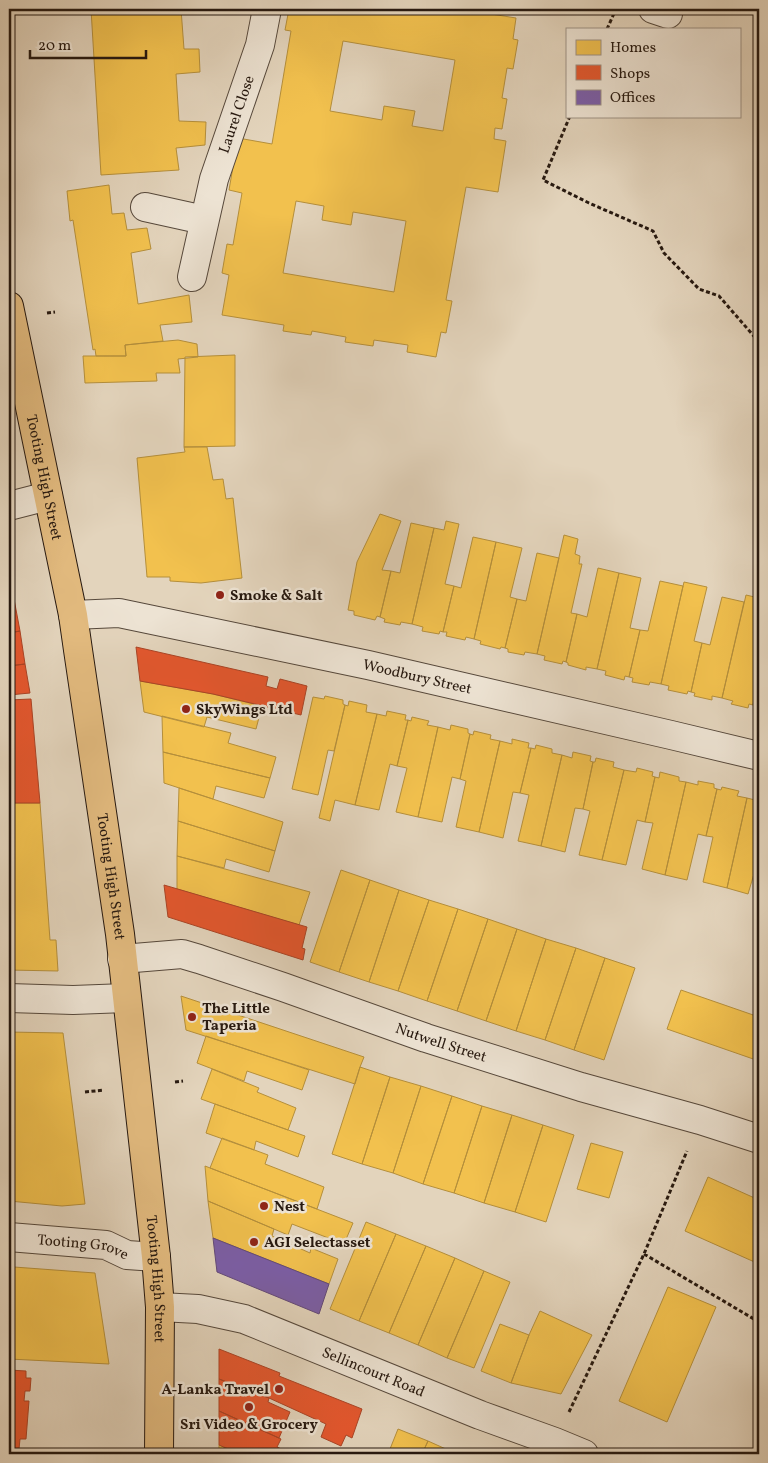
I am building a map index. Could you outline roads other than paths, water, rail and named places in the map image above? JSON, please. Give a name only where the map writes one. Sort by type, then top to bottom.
[{"type":"highway","name":"Tooting High Street","points":[[9,306],[72,615],[122,959],[138,1086],[160,1307],[160,1454]]},
{"type":"street","name":"Laurel Close","points":[[192,277],[214,179],[260,45],[267,9]]},
{"type":"street","points":[[145,207],[204,220]]},
{"type":"street","points":[[9,506],[48,496]]},
{"type":"street","name":"Woodbury Street","points":[[72,615],[119,613],[368,665],[759,756]]},
{"type":"street","name":"Nutwell Street","points":[[122,959],[182,954],[283,987],[426,1038],[581,1087],[700,1120],[759,1139]]},
{"type":"street","points":[[9,998],[73,1000],[126,998]]},
{"type":"street","name":"Tooting Grove","points":[[9,1237],[106,1245],[128,1255],[156,1257]]},
{"type":"street","name":"Sellincourt Road","points":[[160,1307],[198,1309],[244,1319],[480,1415],[584,1454]]},
{"type":"place","name":"Smoke & Salt","points":[[220,595]]},
{"type":"place","name":"SkyWings Ltd","points":[[186,709]]},
{"type":"place","name":"The Little Taperia","points":[[192,1017]]},
{"type":"place","name":"Nest","points":[[264,1206]]},
{"type":"place","name":"AGI Selectasset","points":[[254,1242]]},
{"type":"place","name":"A-Lanka Travel","points":[[279,1389]]},
{"type":"place","name":"Sri Video & Grocery","points":[[249,1407]]}]
